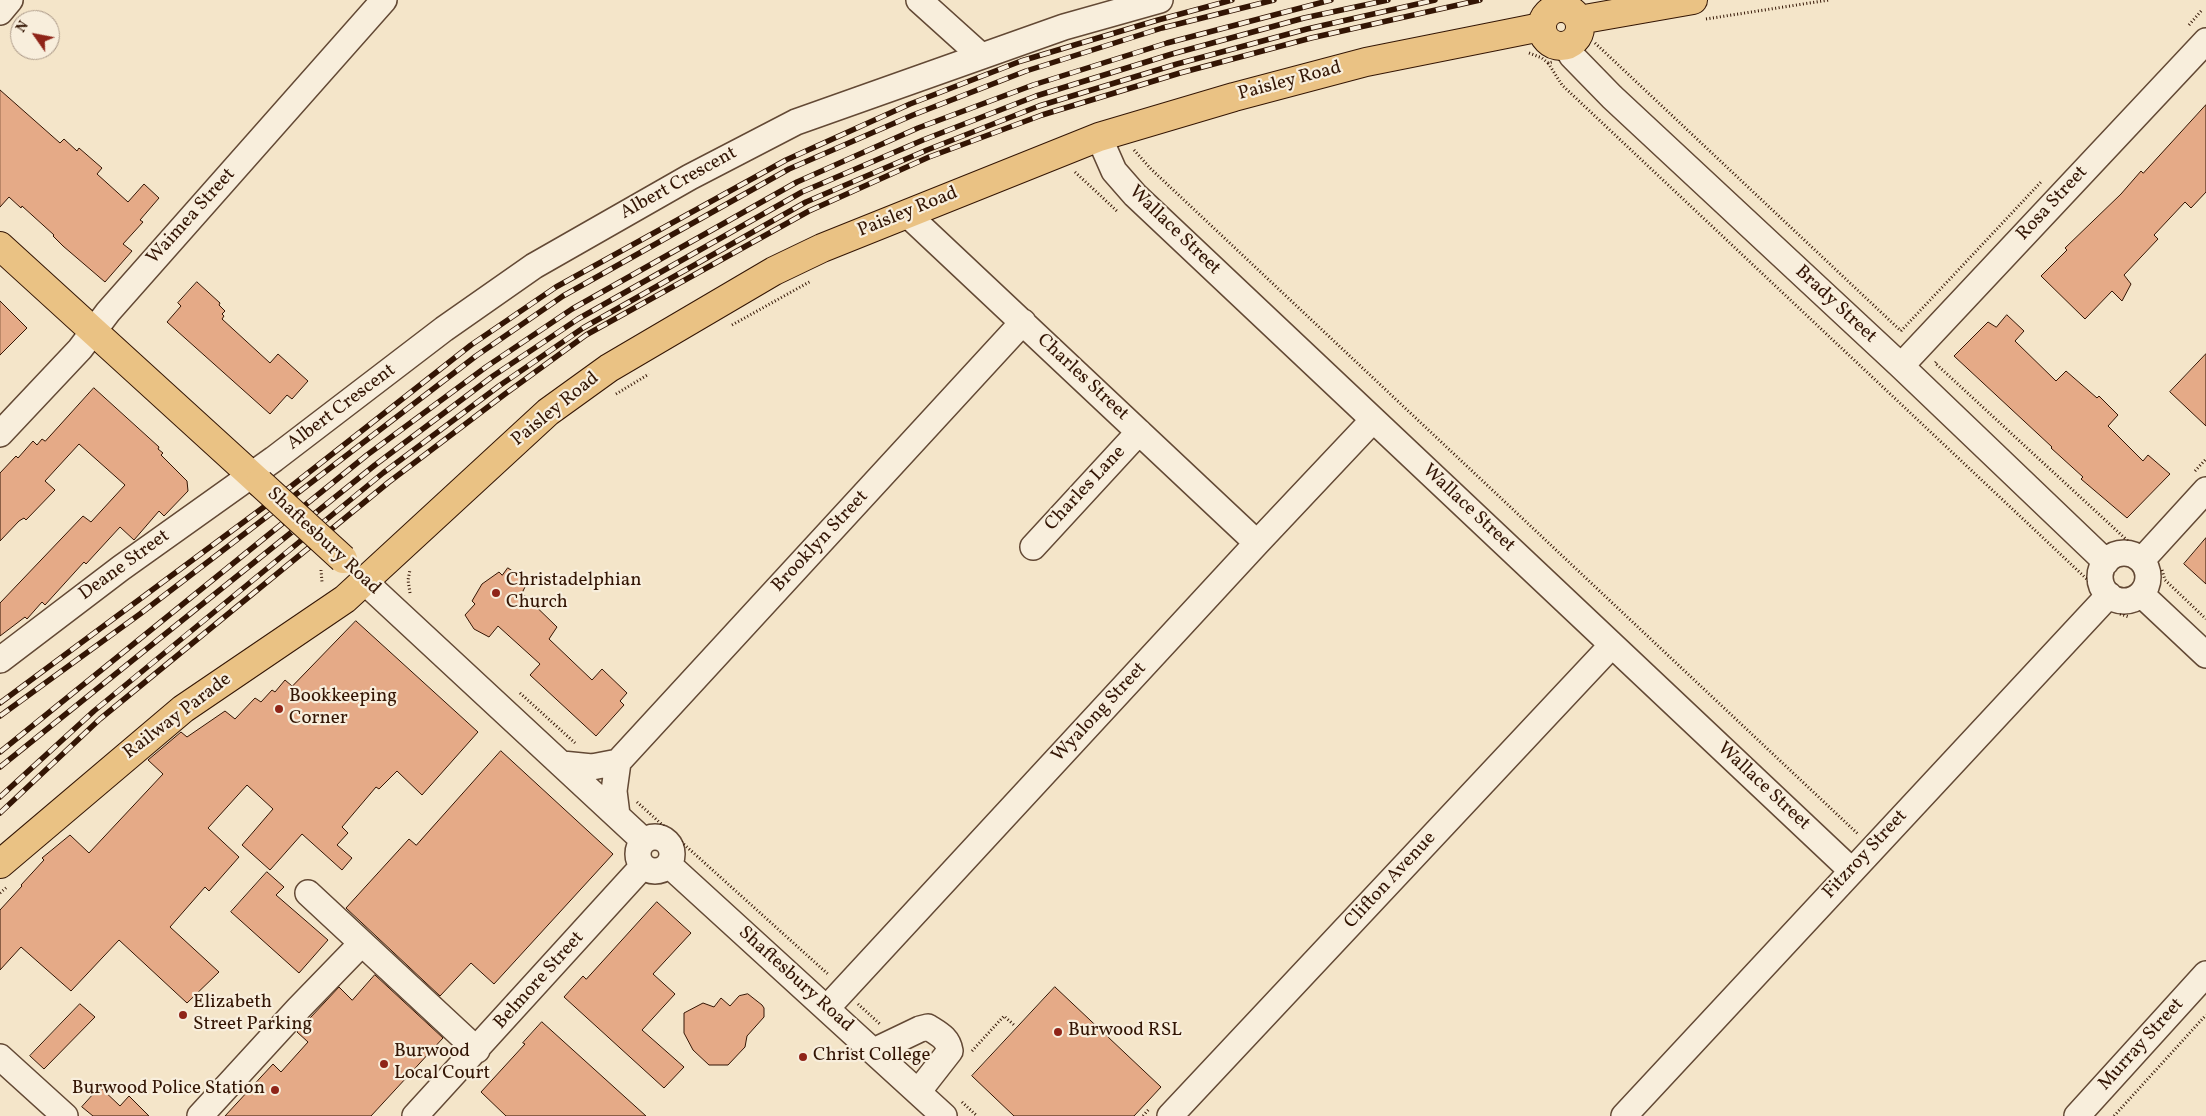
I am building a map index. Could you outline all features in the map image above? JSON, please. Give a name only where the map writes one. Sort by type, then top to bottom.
[{"type":"main road","points":[[1566,8],[1576,15],[1579,20],[1579,32],[1562,55],[1546,40],[1542,34],[1542,27],[1545,16],[1554,9],[1566,8]]},
{"type":"main road","points":[[1579,20],[1696,10]]},
{"type":"main road","name":"Paisley Road","points":[[365,582],[548,412],[609,368],[774,271],[822,248],[906,214],[1104,147],[1234,97],[1366,62],[1542,27]]},
{"type":"main road","name":"Shaftesbury Road","points":[[1,248],[94,330],[256,479],[330,563],[365,582]]},
{"type":"main road","name":"Railway Parade","points":[[0,864],[182,709],[345,599],[365,582]]},
{"type":"street","points":[[0,12],[10,0]]},
{"type":"street","name":"Waimea Street","points":[[0,434],[80,349],[108,312],[384,0]]},
{"type":"street","points":[[919,0],[980,56]]},
{"type":"street","name":"Albert Crescent","points":[[256,479],[444,329],[543,261],[690,177],[796,122],[1064,27],[1160,0]]},
{"type":"street","name":"Rosa Street","points":[[1900,366],[2206,41]]},
{"type":"street","name":"Brady Street","points":[[1562,55],[1612,97],[1900,366],[2106,562]]},
{"type":"street","name":"Wallace Street","points":[[1104,147],[1114,171],[1135,195],[1852,871]]},
{"type":"street","name":"Charles Street","points":[[906,214],[1257,543]]},
{"type":"street","name":"Brooklyn Street","points":[[612,768],[1023,322]]},
{"type":"street","name":"Wyalong Street","points":[[827,1008],[1257,543],[1374,420]]},
{"type":"street","name":"Charles Lane","points":[[1033,547],[1139,432]]},
{"type":"street","name":"Deane Street","points":[[0,660],[121,568],[256,479]]},
{"type":"street","points":[[2152,565],[2127,553],[2119,554],[2106,562],[2101,576],[2101,583],[2107,598],[2125,601],[2134,599],[2141,594],[2146,588],[2148,574],[2152,565],[2206,490]]},
{"type":"street","name":"Shaftesbury Road","points":[[365,582],[644,840]]},
{"type":"street","points":[[2141,594],[2206,655]]},
{"type":"street","name":"Fitzroy Street","points":[[1624,1116],[2107,598]]},
{"type":"street","name":"Clifton Avenue","points":[[1163,1109],[1612,645]]},
{"type":"street","points":[[562,764],[612,768],[618,815]]},
{"type":"street","points":[[654,837],[667,842],[672,855],[669,865],[659,871],[650,871],[642,867],[637,855],[640,845],[644,840],[654,837]]},
{"type":"street","name":"Shaftesbury Road","points":[[669,865],[918,1092],[951,1107]]},
{"type":"street","name":"Belmore Street","points":[[415,1116],[642,867]]},
{"type":"street","points":[[308,894],[476,1050]]},
{"type":"street","points":[[200,1116],[362,943]]},
{"type":"street","name":"Murray Street","points":[[2077,1116],[2206,974]]},
{"type":"street","points":[[874,1051],[928,1027],[949,1043],[950,1051],[918,1092]]},
{"type":"street","points":[[0,1056],[65,1116]]},
{"type":"path","points":[[1696,10],[1829,0]]},
{"type":"path","points":[[1523,51],[1542,58],[1589,50],[1596,41],[1903,333]]},
{"type":"path","points":[[1562,55],[1562,85],[2129,617]]},
{"type":"path","points":[[1066,175],[1074,172],[1104,147],[1134,150],[1143,147]]},
{"type":"path","points":[[1134,150],[1166,183],[1859,835],[1865,828]]},
{"type":"path","points":[[1074,172],[1124,217]]},
{"type":"path","points":[[730,326],[815,279]]},
{"type":"path","points":[[1941,356],[1934,363],[2124,539]]},
{"type":"path","points":[[611,397],[653,371]]},
{"type":"path","points":[[322,582],[322,570],[330,563]]},
{"type":"path","points":[[2152,565],[2206,619]]},
{"type":"path","points":[[411,569],[408,580],[409,592],[415,597]]},
{"type":"path","points":[[517,690],[612,768],[626,792],[897,1040]]},
{"type":"path","points":[[2114,1116],[2206,1015]]},
{"type":"path","points":[[966,1058],[1004,1016],[1014,1025]]},
{"type":"path","points":[[951,1107],[977,1116]]},
{"type":"path","points":[[1143,1116],[1163,1109]]},
{"type":"building","points":[[0,90],[60,143],[64,139],[77,151],[79,148],[102,168],[97,174],[128,202],[144,184],[159,198],[140,220],[143,222],[123,244],[132,251],[105,282],[63,246],[54,235],[22,206],[21,208],[9,197],[0,207]]},
{"type":"building","points":[[2206,105],[2206,192],[2191,208],[2185,202],[2154,235],[2158,239],[2124,275],[2131,284],[2122,301],[2112,291],[2085,319],[2041,276],[2067,250],[2065,248],[2121,194],[2141,171],[2143,173]]},
{"type":"building","points":[[197,282],[220,303],[219,305],[225,311],[222,314],[224,316],[222,319],[270,363],[278,354],[308,381],[292,399],[287,395],[270,414],[167,322],[181,306],[178,303]]},
{"type":"building","points":[[0,301],[27,328],[0,355]]},
{"type":"building","points":[[2007,315],[2024,331],[2015,341],[2056,381],[2066,371],[2097,398],[2099,396],[2118,415],[2108,426],[2143,461],[2148,455],[2170,474],[2127,518],[2081,479],[2083,477],[1954,356],[1988,322],[1996,327]]},
{"type":"building","points":[[2206,354],[2206,426],[2170,392]]},
{"type":"building","points":[[94,388],[159,447],[158,449],[163,453],[161,455],[187,481],[188,491],[164,516],[159,511],[134,540],[120,527],[86,564],[84,562],[45,605],[42,602],[27,619],[25,617],[0,636],[0,603],[83,516],[91,522],[125,485],[79,444],[45,481],[55,490],[26,520],[24,518],[19,521],[0,541],[0,473],[16,456],[18,458],[33,441],[37,445],[42,439],[45,441]]},
{"type":"building","points":[[2206,538],[2206,584],[2184,564]]},
{"type":"building","points":[[508,568],[520,576],[526,585],[522,593],[557,627],[549,639],[592,680],[602,669],[627,693],[620,701],[624,705],[596,736],[530,675],[540,664],[498,626],[489,637],[474,629],[465,615],[475,604],[472,601],[482,584],[499,572],[502,575]]},
{"type":"building","points":[[356,621],[478,732],[422,795],[397,771],[379,789],[376,787],[342,827],[348,833],[337,845],[352,858],[342,870],[302,834],[270,870],[242,845],[273,809],[247,785],[208,828],[239,857],[209,891],[205,887],[170,927],[219,972],[187,1003],[119,940],[71,991],[21,947],[0,970],[0,910],[44,860],[42,858],[70,835],[89,853],[163,774],[148,760],[181,732],[187,737],[225,711],[235,719],[255,698],[261,702],[272,690],[275,692],[285,680],[292,686]]},
{"type":"building","points":[[501,751],[613,854],[494,984],[471,963],[440,996],[346,908],[409,839],[416,845]]},
{"type":"building","points":[[267,872],[284,887],[276,895],[328,940],[299,973],[231,912]]},
{"type":"building","points":[[657,902],[691,933],[653,974],[675,994],[642,1030],[684,1067],[664,1088],[564,997],[583,976],[586,979]]},
{"type":"building","points":[[375,975],[443,1038],[371,1116],[225,1116],[273,1064],[281,1072],[308,1042],[297,1032],[339,987],[352,1000]]},
{"type":"building","name":"Burwood RSL","points":[[1055,987],[1161,1087],[1134,1116],[1014,1116],[972,1076]]},
{"type":"building","points":[[748,994],[762,1005],[764,1017],[747,1036],[745,1047],[728,1065],[709,1065],[693,1050],[684,1033],[684,1013],[703,1003],[714,1007],[721,998],[730,1006],[739,996]]},
{"type":"building","points":[[80,1004],[95,1017],[44,1069],[30,1056]]},
{"type":"building","points":[[542,1022],[646,1116],[506,1116],[481,1092],[525,1044],[523,1043]]},
{"type":"building","points":[[100,1087],[120,1106],[129,1096],[149,1116],[93,1116],[82,1107]]},
{"type":"railway","points":[[0,703],[280,495],[471,345],[556,287],[786,160],[910,104],[1021,61],[1232,0]]},
{"type":"railway","points":[[0,716],[140,614],[476,356],[563,296],[789,169],[913,115],[1026,71],[1162,28],[1274,0]]},
{"type":"railway","points":[[0,752],[367,455],[486,367],[572,309],[797,182],[918,128],[1033,85],[1167,43],[1331,0]]},
{"type":"railway","points":[[0,767],[375,465],[493,376],[578,319],[802,192],[923,140],[1036,96],[1172,54],[1304,18],[1388,0]]},
{"type":"railway","points":[[0,797],[94,711],[383,473],[499,386],[583,328],[806,202],[927,150],[1039,106],[1177,64],[1307,29],[1435,0]]},
{"type":"railway","points":[[0,813],[100,719],[389,482],[505,394],[586,335],[809,211],[929,157],[1042,115],[1180,73],[1311,38],[1480,0]]},
{"type":"place","name":"Christadelphian Church","points":[[496,593]]},
{"type":"place","name":"Bookkeeping Corner","points":[[279,709]]},
{"type":"place","name":"Elizabeth Street Parking","points":[[183,1015]]},
{"type":"place","name":"Burwood RSL","points":[[1058,1032]]},
{"type":"place","name":"Christ College","points":[[803,1057]]},
{"type":"place","name":"Burwood Local Court","points":[[384,1064]]},
{"type":"place","name":"Burwood Police Station","points":[[275,1090]]}]
